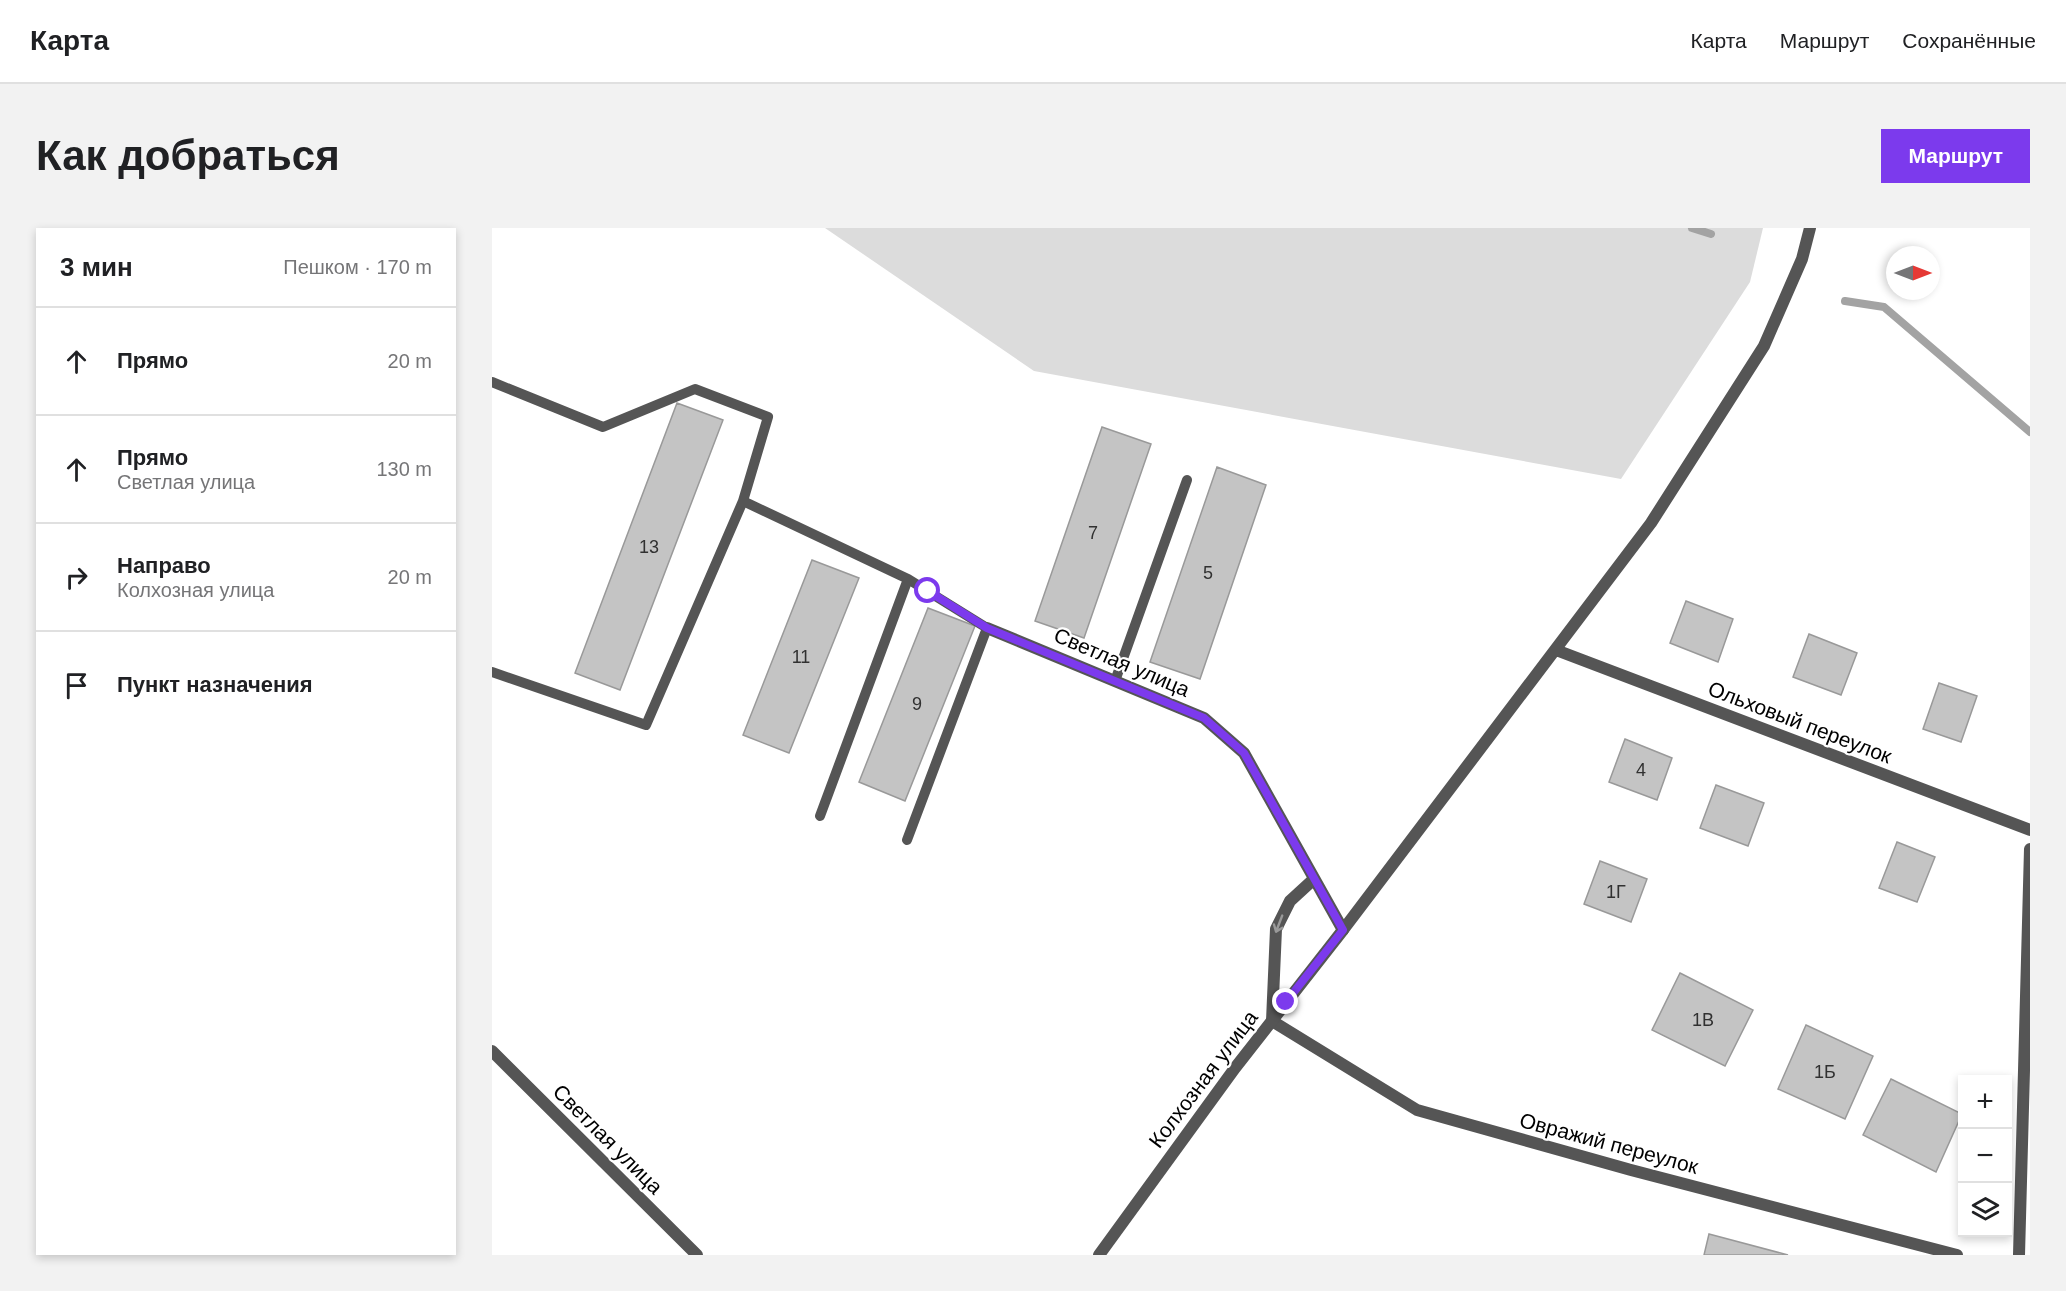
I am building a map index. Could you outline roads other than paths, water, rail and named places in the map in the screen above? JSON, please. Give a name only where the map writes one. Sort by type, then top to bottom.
[{"type":"street","name":"Колхозная улица","points":[[1099,1255],[1272,1021],[1651,523],[1764,346],[1802,259],[1810,228]]},
{"type":"street","name":"Светлая улица","points":[[987,628],[1204,718],[1244,753],[1343,930]]},
{"type":"street","name":"Ольховый переулок","points":[[1556,650],[2030,830]]},
{"type":"street","points":[[2019,1255],[2030,849]]},
{"type":"street","points":[[1272,1021],[1276,929],[1290,901],[1314,879]]},
{"type":"street","name":"Овражий переулок","points":[[1272,1021],[1417,1110],[1631,1170],[1957,1255]]},
{"type":"street","name":"Светлая улица","points":[[492,1051],[697,1255]]},
{"type":"lane","points":[[492,382],[603,427],[695,389],[768,417],[743,501],[646,725],[492,672]]},
{"type":"lane","points":[[1114,681],[1187,480]]},
{"type":"lane","points":[[743,501],[908,579],[987,628],[907,840]]},
{"type":"lane","points":[[820,816],[908,579]]},
{"type":"waterway","points":[[1692,228],[1711,234]]},
{"type":"waterway","points":[[1845,301],[1884,307],[2030,432]]}]
